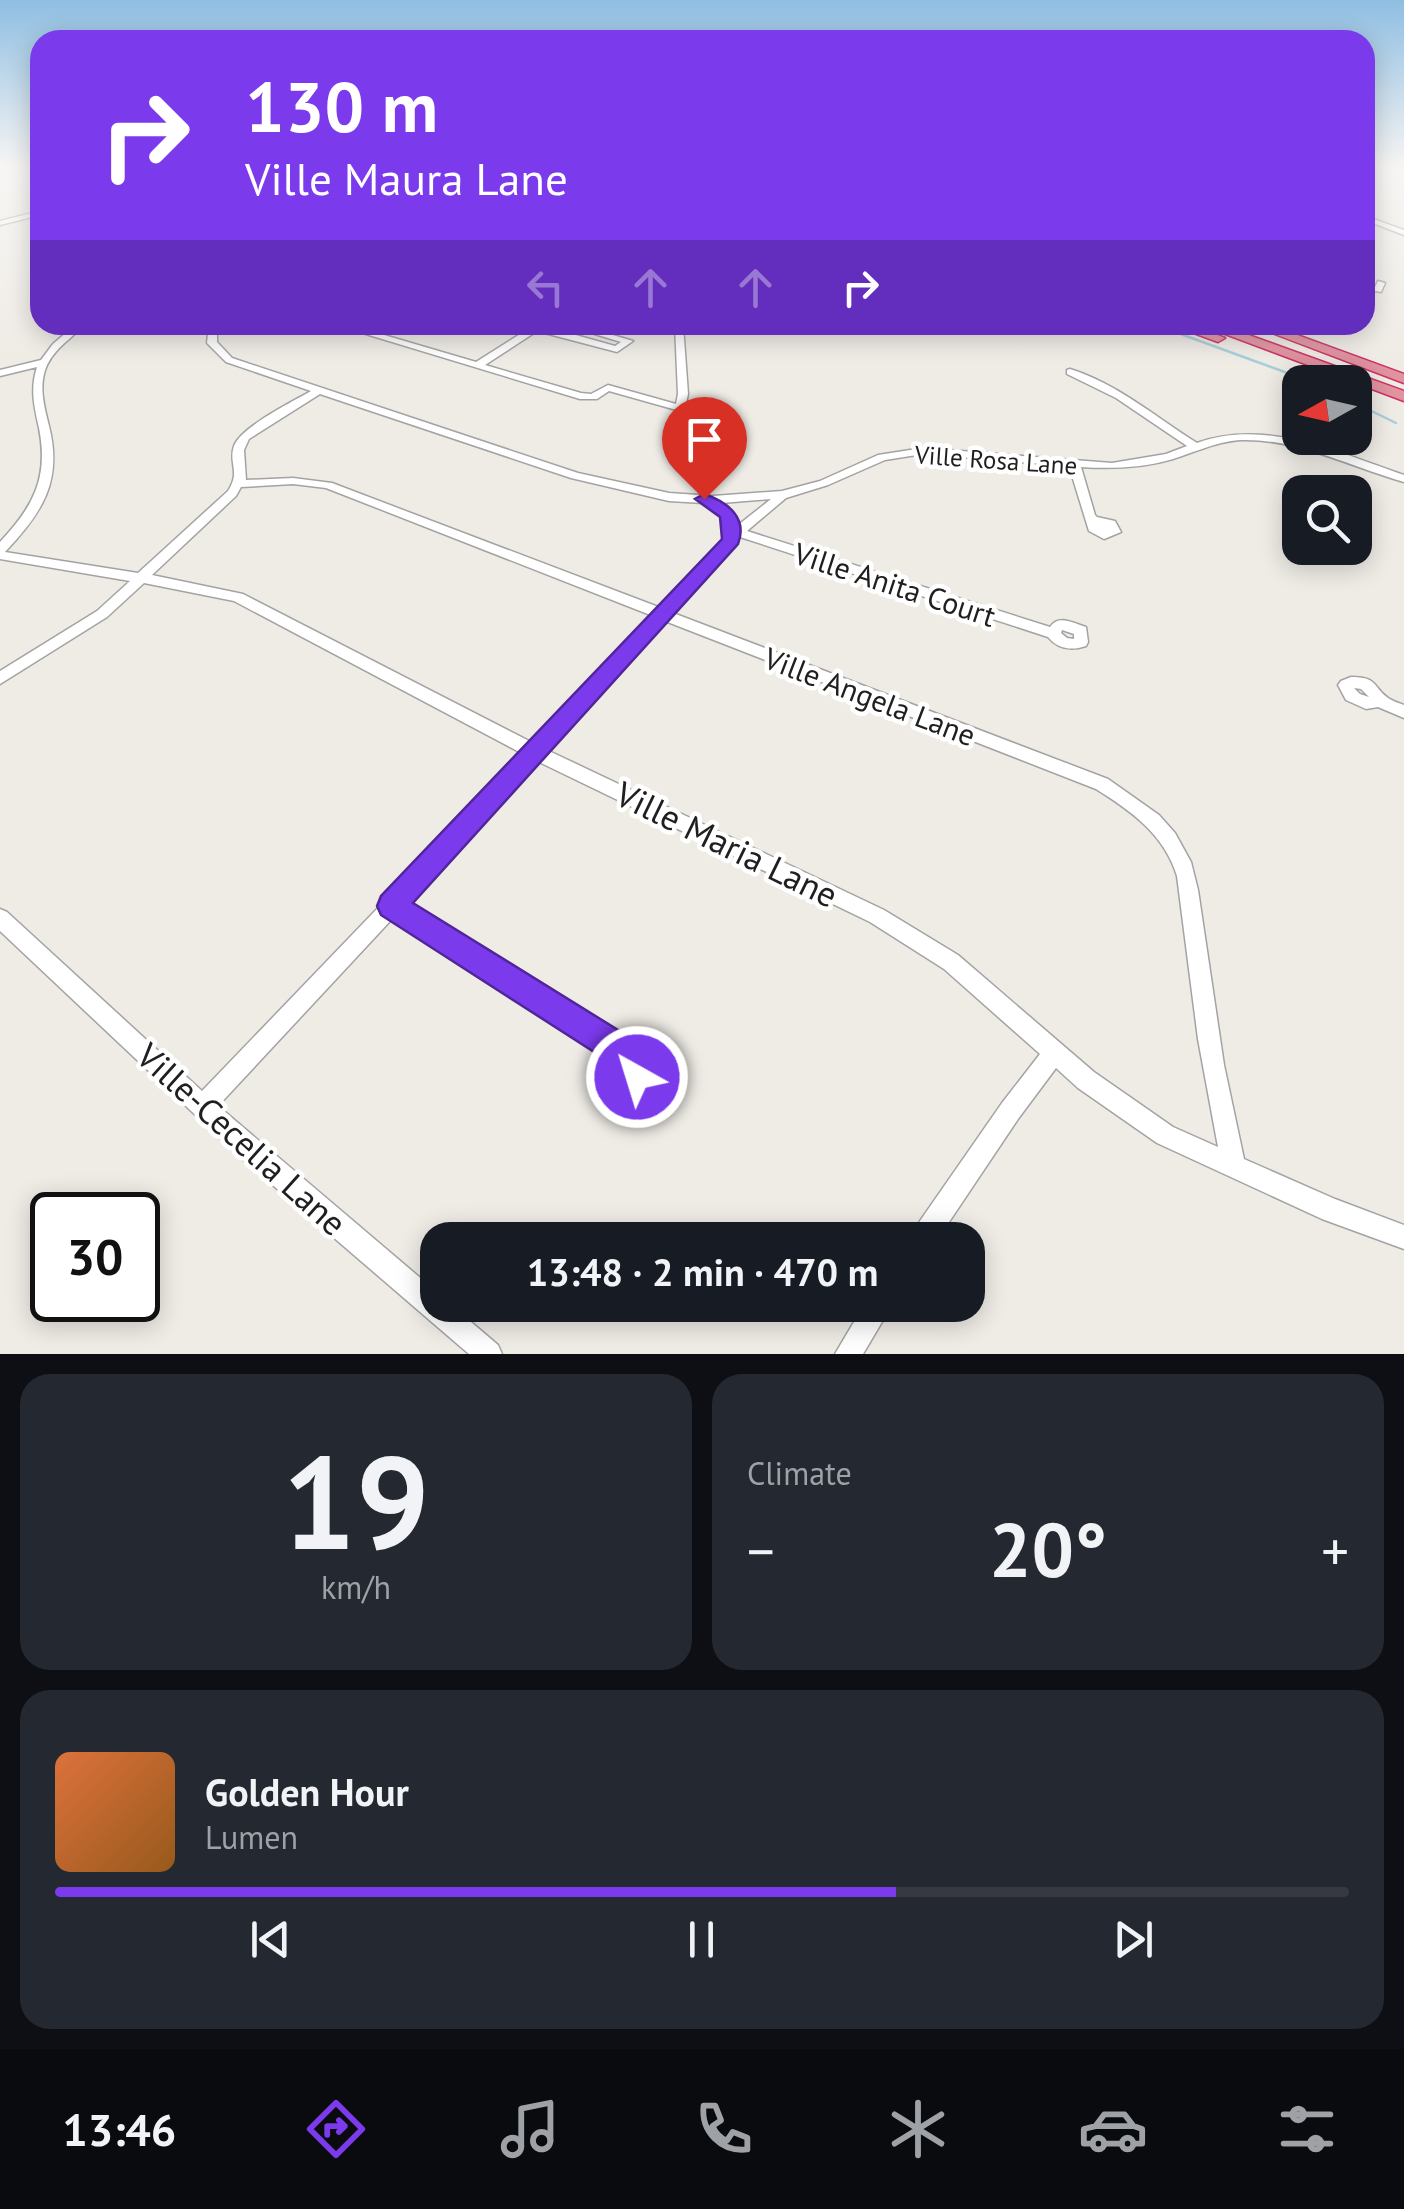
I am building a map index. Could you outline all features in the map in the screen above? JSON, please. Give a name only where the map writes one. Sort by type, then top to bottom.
[{"type":"highway","points":[[1207,335],[1296,365]]},
{"type":"highway","points":[[1234,335],[1404,400]]},
{"type":"highway","points":[[1264,335],[1404,382]]},
{"type":"highway","points":[[1284,335],[1404,382]]},
{"type":"highway","points":[[1372,391],[1404,400]]},
{"type":"street","points":[[1375,289],[1382,288],[1382,283]]},
{"type":"street","points":[[0,372],[40,362],[69,335]]},
{"type":"street","name":"Ville Rosa Lane","points":[[212,335],[212,344],[229,360],[598,483],[647,494],[704,499],[783,496],[882,457],[923,451],[1075,466],[1150,461],[1240,437],[1281,440],[1404,479]]},
{"type":"street","points":[[374,335],[580,396],[593,397],[608,388],[680,408],[683,394],[680,335]]},
{"type":"street","points":[[478,365],[520,335]]},
{"type":"street","points":[[565,335],[617,349],[628,341],[606,335]]},
{"type":"street","points":[[0,552],[22,526],[47,477],[48,461],[32,393],[40,362]]},
{"type":"street","points":[[1070,372],[1106,386],[1152,421],[1196,446]]},
{"type":"street","points":[[0,678],[102,614],[239,484],[242,464],[238,450],[244,437],[319,390]]},
{"type":"street","points":[[1075,466],[1088,515],[1094,522]]},
{"type":"street","name":"Ville Angela Lane","points":[[239,484],[293,481],[328,485],[1102,784],[1152,818],[1178,852],[1212,1068],[1234,1166]]},
{"type":"street","points":[[203,1106],[537,753],[735,536],[783,496]]},
{"type":"street","points":[[704,499],[727,514],[735,536]]},
{"type":"street","name":"Ville Anita Court","points":[[735,536],[1053,633]]},
{"type":"street","name":"Ville Maria Lane","points":[[0,552],[238,598],[537,753],[916,938],[951,962],[1119,1106],[1165,1135],[1331,1210],[1404,1237]]},
{"type":"street","points":[[1378,700],[1404,712]]},
{"type":"street","points":[[392,906],[640,1063]]},
{"type":"street","name":"Ville-Cecelia Lane","points":[[0,918],[248,1150],[489,1354]]},
{"type":"street","points":[[934,1222],[1055,1052]]},
{"type":"street","points":[[848,1354],[869,1322]]},
{"type":"waterway","points":[[1183,335],[1282,371]]},
{"type":"waterway","points":[[1372,411],[1396,423]]},
{"type":"route","points":[[637,1077],[640,1063],[392,906],[731,540],[732,523],[727,514],[722,507],[704,499]]}]
